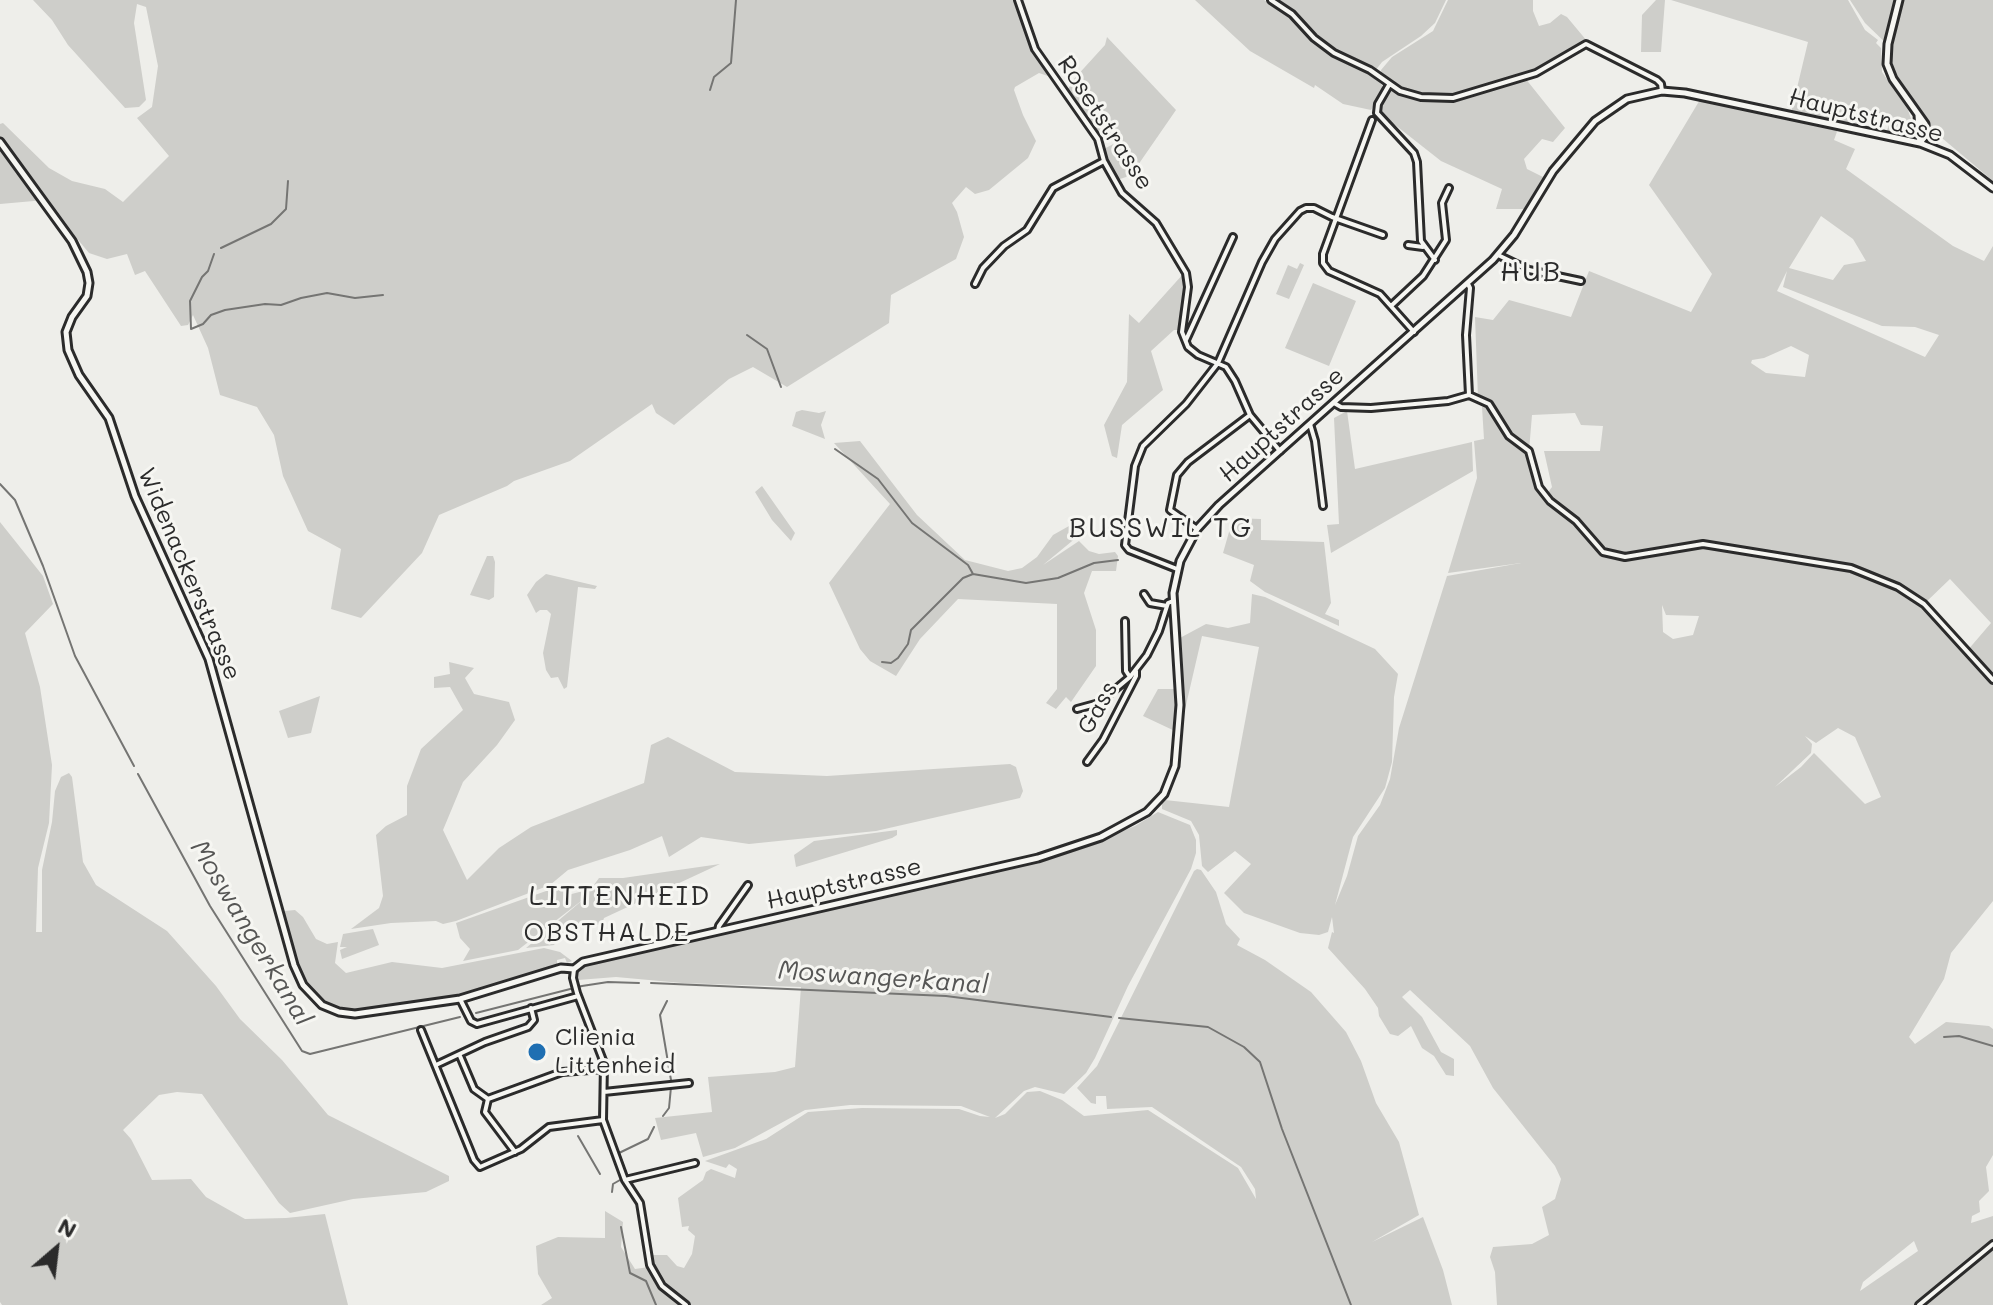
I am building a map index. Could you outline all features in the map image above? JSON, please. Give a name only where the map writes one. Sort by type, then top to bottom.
[{"type":"street","name":"Rosetstrasse","points":[[1018,0],[1035,49],[1098,139],[1104,161],[1122,193],[1149,216],[1186,273],[1188,287],[1182,322],[1185,341]]},
{"type":"street","points":[[1271,0],[1292,14],[1334,53],[1370,70],[1389,85],[1421,97],[1453,98],[1536,73],[1586,44],[1660,81],[1662,91]]},
{"type":"street","points":[[1899,0],[1888,44],[1887,64],[1893,79],[1918,114],[1920,143]]},
{"type":"street","points":[[1389,85],[1378,104],[1377,113],[1409,145],[1416,157],[1423,247],[1435,260]]},
{"type":"street","name":"Hauptstrasse","points":[[460,999],[561,968],[574,969],[583,962],[1038,858],[1101,837],[1147,812],[1168,787],[1179,741],[1180,705],[1170,603],[1177,569],[1197,529],[1219,505],[1498,255],[1514,235],[1545,181],[1595,121],[1627,99],[1662,91],[1685,93],[1920,143],[1950,155],[1993,188]]},
{"type":"street","points":[[1372,120],[1323,254],[1326,268],[1377,292],[1414,332]]},
{"type":"street","name":"Widenackerstrasse","points":[[0,142],[72,241],[87,272],[87,296],[66,332],[68,350],[79,375],[109,418],[135,496],[209,659],[294,965],[303,985],[322,1005],[355,1014],[460,999]]},
{"type":"street","points":[[975,284],[983,268],[1004,246],[1027,230],[1053,188],[1104,161]]},
{"type":"street","points":[[1391,306],[1416,283],[1435,260],[1446,240],[1442,203],[1449,188]]},
{"type":"street","points":[[1177,569],[1129,550],[1125,545],[1136,460],[1143,446],[1186,404],[1218,363],[1262,262],[1288,223],[1300,211],[1310,207],[1383,235]]},
{"type":"street","points":[[1233,237],[1185,341],[1198,355],[1226,367],[1250,415],[1280,451]]},
{"type":"street","points":[[1408,245],[1423,247]]},
{"type":"street","points":[[1498,255],[1529,270],[1581,281]]},
{"type":"street","points":[[1468,284],[1466,335],[1469,395]]},
{"type":"street","points":[[1334,403],[1341,407],[1371,408],[1448,401],[1469,395],[1489,404],[1509,436],[1529,451],[1539,487],[1550,501],[1576,521],[1603,552],[1625,557],[1703,544],[1851,568],[1898,587],[1924,604],[1993,680]]},
{"type":"street","points":[[1197,529],[1170,510],[1177,475],[1188,462],[1250,415]]},
{"type":"street","points":[[1310,424],[1323,506]]},
{"type":"street","points":[[1077,709],[1099,703],[1130,677],[1152,645],[1170,603],[1150,603],[1144,594]]},
{"type":"street","points":[[1125,621],[1126,671],[1130,677]]},
{"type":"street","name":"Gass","points":[[1087,762],[1108,730],[1136,676],[1135,670]]},
{"type":"street","points":[[718,931],[748,885]]},
{"type":"street","points":[[574,969],[577,994],[603,1059],[603,1120],[625,1180],[640,1203],[650,1265],[655,1278],[686,1305]]},
{"type":"street","points":[[460,999],[469,1019],[477,1024],[577,994]]},
{"type":"street","points":[[435,1066],[528,1027],[534,1022],[531,1008]]},
{"type":"street","points":[[421,1030],[478,1165],[485,1166],[515,1152],[549,1127],[603,1120]]},
{"type":"street","points":[[460,1055],[474,1089],[488,1099]]},
{"type":"street","points":[[488,1099],[562,1072],[604,1069]]},
{"type":"street","points":[[604,1092],[689,1083]]},
{"type":"street","points":[[488,1099],[485,1112],[515,1152]]},
{"type":"street","points":[[625,1180],[695,1163]]},
{"type":"street","points":[[1919,1305],[1993,1244]]},
{"type":"shaded area","points":[[33,0],[1015,0],[1026,37],[1051,77],[1039,73],[1014,90],[1036,141],[1028,158],[989,190],[975,194],[966,187],[952,203],[964,237],[956,259],[891,295],[889,323],[787,387],[753,367],[729,379],[674,425],[656,413],[652,404],[570,461],[514,481],[439,515],[422,553],[361,618],[331,609],[341,549],[308,531],[283,476],[274,435],[257,407],[220,395],[208,348],[193,315],[188,325],[181,326],[145,271],[135,275],[127,254],[107,259],[89,253],[45,200],[0,204],[0,124],[3,123],[49,168],[72,181],[105,189],[123,202],[169,156],[137,118],[152,107],[158,66],[146,7],[137,4],[134,23],[146,100],[139,107],[125,108],[68,45],[52,20]]},
{"type":"shaded area","points":[[1195,0],[1264,0],[1281,10],[1331,55],[1370,75],[1382,85],[1383,91],[1371,110],[1343,104],[1315,85],[1314,88],[1250,51]]},
{"type":"shaded area","points":[[1274,0],[1446,0],[1435,23],[1382,62],[1375,71],[1336,52]]},
{"type":"shaded area","points":[[1448,0],[1533,0],[1533,11],[1539,26],[1550,23],[1561,14],[1587,41],[1532,72],[1448,97],[1430,97],[1396,87],[1382,77],[1381,70],[1392,57],[1433,31]]},
{"type":"shaded area","points":[[1656,0],[1665,0],[1661,52],[1641,52],[1642,15]]},
{"type":"shaded area","points":[[1671,0],[1848,0],[1865,30],[1878,40],[1882,72],[1908,110],[1915,131],[1912,134],[1887,131],[1891,116],[1868,111],[1863,127],[1791,113],[1808,42]]},
{"type":"shaded area","points":[[1850,0],[1993,0],[1993,181],[1936,133],[1898,80],[1890,63],[1891,48],[1865,23]]},
{"type":"shaded area","points":[[1107,37],[1176,110],[1138,165],[1126,177],[1117,180],[1104,149],[1117,142],[1106,127],[1097,132],[1067,91],[1105,45]]},
{"type":"shaded area","points":[[1525,78],[1565,128],[1553,142],[1542,139],[1524,159],[1527,169],[1543,177],[1525,209],[1496,209],[1502,189],[1441,161],[1380,113],[1380,106],[1392,87],[1416,100],[1451,101]]},
{"type":"shaded area","points":[[1701,98],[1839,126],[1834,140],[1855,149],[1846,169],[1953,246],[1984,261],[1993,246],[1993,901],[1951,953],[1944,979],[1909,1037],[1915,1044],[1946,1022],[1993,1029],[1993,1155],[1986,1167],[1989,1191],[1979,1201],[1980,1212],[1972,1216],[1971,1223],[1993,1216],[1993,1305],[1497,1305],[1495,1272],[1490,1257],[1493,1247],[1532,1244],[1549,1235],[1542,1207],[1555,1199],[1561,1179],[1555,1166],[1493,1088],[1470,1046],[1410,990],[1402,997],[1422,1017],[1441,1052],[1454,1059],[1454,1076],[1446,1075],[1434,1056],[1422,1048],[1411,1026],[1398,1036],[1390,1034],[1365,989],[1328,948],[1334,933],[1332,917],[1328,932],[1319,935],[1300,933],[1244,913],[1224,893],[1251,864],[1235,851],[1208,872],[1202,866],[1199,835],[1191,821],[1162,809],[1165,800],[1229,807],[1259,647],[1202,636],[1183,718],[1178,639],[1206,624],[1228,628],[1250,623],[1252,594],[1265,597],[1375,649],[1398,674],[1394,697],[1392,762],[1385,788],[1353,837],[1335,905],[1358,836],[1380,805],[1390,779],[1399,728],[1447,576],[1521,563],[1448,573],[1477,478],[1474,441],[1484,439],[1482,407],[1488,404],[1478,398],[1475,317],[1493,320],[1509,300],[1571,317],[1589,271],[1691,312],[1712,274],[1649,185]],"holes":[[[1821,216],[1853,239],[1866,261],[1844,265],[1833,280],[1789,268]],[[1787,271],[1783,287],[1882,326],[1915,327],[1939,335],[1925,357],[1777,291]],[[1791,346],[1809,355],[1805,377],[1766,373],[1751,363]],[[1575,413],[1581,425],[1603,426],[1600,451],[1544,451],[1552,487],[1546,495],[1529,451],[1532,415]],[[1950,579],[1991,623],[1967,651],[1924,604]],[[1662,605],[1666,615],[1699,616],[1693,635],[1673,639],[1663,632]],[[1838,728],[1855,737],[1881,797],[1865,804],[1814,753],[1775,787],[1811,753],[1812,744],[1805,736],[1816,743]],[[1914,1241],[1918,1251],[1860,1291],[1863,1282]]]},
{"type":"shaded area","points":[[1300,263],[1304,265],[1289,299],[1276,294],[1288,265],[1297,269]]},
{"type":"shaded area","points":[[1184,273],[1180,330],[1174,330],[1151,351],[1163,390],[1122,425],[1117,458],[1112,456],[1104,425],[1127,382],[1129,314],[1139,323]]},
{"type":"shaded area","points":[[1313,283],[1356,301],[1329,366],[1285,348]]},
{"type":"shaded area","points":[[826,411],[821,425],[825,439],[792,426],[796,412]]},
{"type":"shaded area","points":[[1347,411],[1355,469],[1472,442],[1473,471],[1331,553],[1327,525],[1339,524],[1334,418]]},
{"type":"shaded area","points":[[860,441],[917,515],[965,560],[1008,571],[1022,568],[1037,557],[1053,535],[1069,526],[1077,537],[1043,565],[1079,541],[1089,551],[1099,554],[1115,552],[1118,556],[1116,571],[1092,571],[1084,593],[1096,630],[1096,666],[1071,702],[1066,697],[1056,709],[1046,703],[1057,689],[1057,604],[958,599],[920,639],[896,676],[870,661],[860,649],[829,583],[890,504],[834,443]]},
{"type":"shaded area","points":[[762,486],[795,533],[791,541],[772,520],[755,492]]},
{"type":"shaded area","points":[[1233,518],[1261,519],[1261,540],[1324,542],[1331,603],[1325,614],[1339,620],[1339,626],[1265,592],[1250,581],[1254,565],[1223,553]]},
{"type":"shaded area","points":[[0,522],[43,576],[53,604],[25,633],[40,687],[52,765],[49,823],[38,868],[36,932],[42,932],[42,870],[55,791],[61,777],[69,773],[83,862],[96,885],[167,931],[216,986],[240,1019],[282,1060],[328,1115],[449,1176],[449,1181],[426,1192],[353,1199],[290,1213],[279,1203],[202,1094],[177,1092],[159,1095],[123,1130],[131,1139],[152,1180],[191,1179],[206,1197],[245,1219],[325,1214],[348,1305],[2,1305],[0,1302]]},
{"type":"shaded area","points":[[487,556],[493,556],[495,562],[494,597],[489,600],[470,595]]},
{"type":"shaded area","points":[[546,574],[597,586],[595,589],[578,587],[567,687],[564,689],[558,677],[551,678],[546,670],[543,653],[551,614],[547,610],[536,613],[527,595]]},
{"type":"shaded area","points":[[449,662],[474,668],[465,678],[474,694],[509,702],[515,720],[463,782],[443,830],[467,880],[499,848],[531,827],[644,783],[651,745],[668,737],[735,772],[827,776],[1010,764],[1016,767],[1023,791],[1020,798],[876,831],[749,844],[701,837],[669,857],[662,836],[568,870],[550,885],[456,921],[443,924],[436,921],[391,923],[351,929],[379,908],[383,896],[376,835],[407,815],[407,786],[421,749],[463,710],[450,687],[434,688],[434,677],[450,674]]},
{"type":"shaded area","points":[[1158,689],[1176,689],[1177,732],[1143,716]]},
{"type":"shaded area","points":[[320,696],[311,733],[288,738],[279,711]]},
{"type":"shaded area","points":[[1158,812],[1190,825],[1196,840],[1196,853],[1191,869],[1128,986],[1095,1058],[1086,1073],[1064,1094],[1035,1087],[1024,1091],[995,1118],[1005,1114],[1027,1092],[1040,1091],[1062,1100],[1084,1116],[1148,1110],[1238,1168],[1256,1199],[1255,1189],[1241,1167],[1152,1107],[1107,1109],[1106,1096],[1096,1096],[1096,1104],[1091,1103],[1077,1088],[1097,1066],[1194,871],[1201,870],[1216,892],[1226,924],[1240,939],[1237,945],[1311,992],[1346,1032],[1361,1061],[1376,1103],[1399,1142],[1419,1215],[1372,1242],[1423,1217],[1443,1270],[1452,1305],[689,1305],[663,1286],[656,1276],[653,1255],[667,1255],[677,1266],[684,1268],[692,1254],[695,1236],[688,1230],[689,1226],[682,1227],[678,1198],[703,1180],[711,1169],[735,1178],[737,1169],[729,1164],[726,1168],[705,1161],[766,1139],[808,1112],[862,1108],[959,1109],[990,1117],[961,1106],[850,1105],[805,1110],[735,1148],[703,1157],[696,1133],[661,1140],[655,1118],[712,1112],[708,1077],[775,1072],[795,1067],[801,987],[682,983],[616,977],[578,980],[578,970],[586,963],[703,935],[969,876],[974,879],[978,875],[1088,845],[1135,826]]},
{"type":"shaded area","points":[[897,830],[897,835],[892,838],[796,867],[794,855],[814,841]]},
{"type":"shaded area","points":[[720,864],[604,918],[602,924],[564,930],[554,945],[526,948],[585,898],[518,950],[463,961],[470,949],[460,938],[456,923],[563,885],[564,896],[591,889],[599,878],[623,878]]},
{"type":"shaded area","points":[[295,910],[316,939],[327,944],[338,942],[335,963],[346,973],[392,962],[442,968],[544,948],[560,952],[572,961],[567,963],[565,958],[557,960],[553,968],[469,995],[347,1011],[328,1005],[303,987],[284,914],[285,911]]},
{"type":"shaded area","points":[[373,929],[379,945],[342,959],[340,950],[347,947],[340,947],[343,934]]},
{"type":"shaded area","points":[[605,1211],[623,1222],[621,1247],[635,1269],[649,1267],[655,1283],[683,1305],[541,1305],[552,1298],[538,1274],[536,1246],[558,1237],[605,1238]]},
{"type":"waterway","points":[[710,90],[714,77],[731,63],[736,0]]},
{"type":"waterway","points":[[221,248],[271,224],[286,209],[288,181]]},
{"type":"waterway","points":[[214,254],[190,301],[191,329],[203,324],[211,315],[225,310],[265,304],[281,305],[327,293],[355,298],[383,295]]},
{"type":"waterway","points":[[747,335],[767,349],[781,387]]},
{"type":"waterway","points":[[835,449],[878,479],[912,523],[968,565],[973,574],[1026,583],[1058,578],[1094,563],[1118,560]]},
{"type":"waterway","name":"Moswangerkanal","points":[[0,484],[15,500],[43,566],[75,656],[134,766]]},
{"type":"waterway","points":[[882,662],[891,663],[898,658],[908,644],[911,630],[963,578],[973,574]]},
{"type":"waterway","name":"Moswangerkanal","points":[[138,774],[210,906],[302,1051],[310,1054],[460,1017]]},
{"type":"waterway","points":[[476,1013],[582,986],[608,982],[639,983]]},
{"type":"waterway","name":"Moswangerkanal","points":[[651,983],[946,996],[1111,1017]]},
{"type":"waterway","points":[[667,1001],[660,1015],[671,1080]]},
{"type":"waterway","name":"Moswangerkanal","points":[[1119,1018],[1208,1027],[1244,1047],[1260,1062],[1282,1129],[1351,1305]]},
{"type":"waterway","points":[[1944,1037],[1959,1036],[1993,1046]]},
{"type":"waterway","points":[[663,1116],[669,1108],[671,1087]]},
{"type":"waterway","points":[[626,1173],[619,1153],[648,1139],[654,1127]]},
{"type":"waterway","points":[[578,1136],[600,1174]]},
{"type":"waterway","points":[[612,1192],[613,1184],[620,1180]]},
{"type":"waterway","points":[[621,1227],[630,1273],[646,1281],[656,1305]]},
{"type":"place","name":"Clienia Littenheid","points":[[537,1052]]},
{"type":"district","name":"HUB","points":[[1531,272]]},
{"type":"district","name":"BUSSWIL TG","points":[[1161,528]]},
{"type":"district","name":"LITTENHEID","points":[[620,896]]},
{"type":"district","name":"OBSTHALDE","points":[[607,933]]}]
